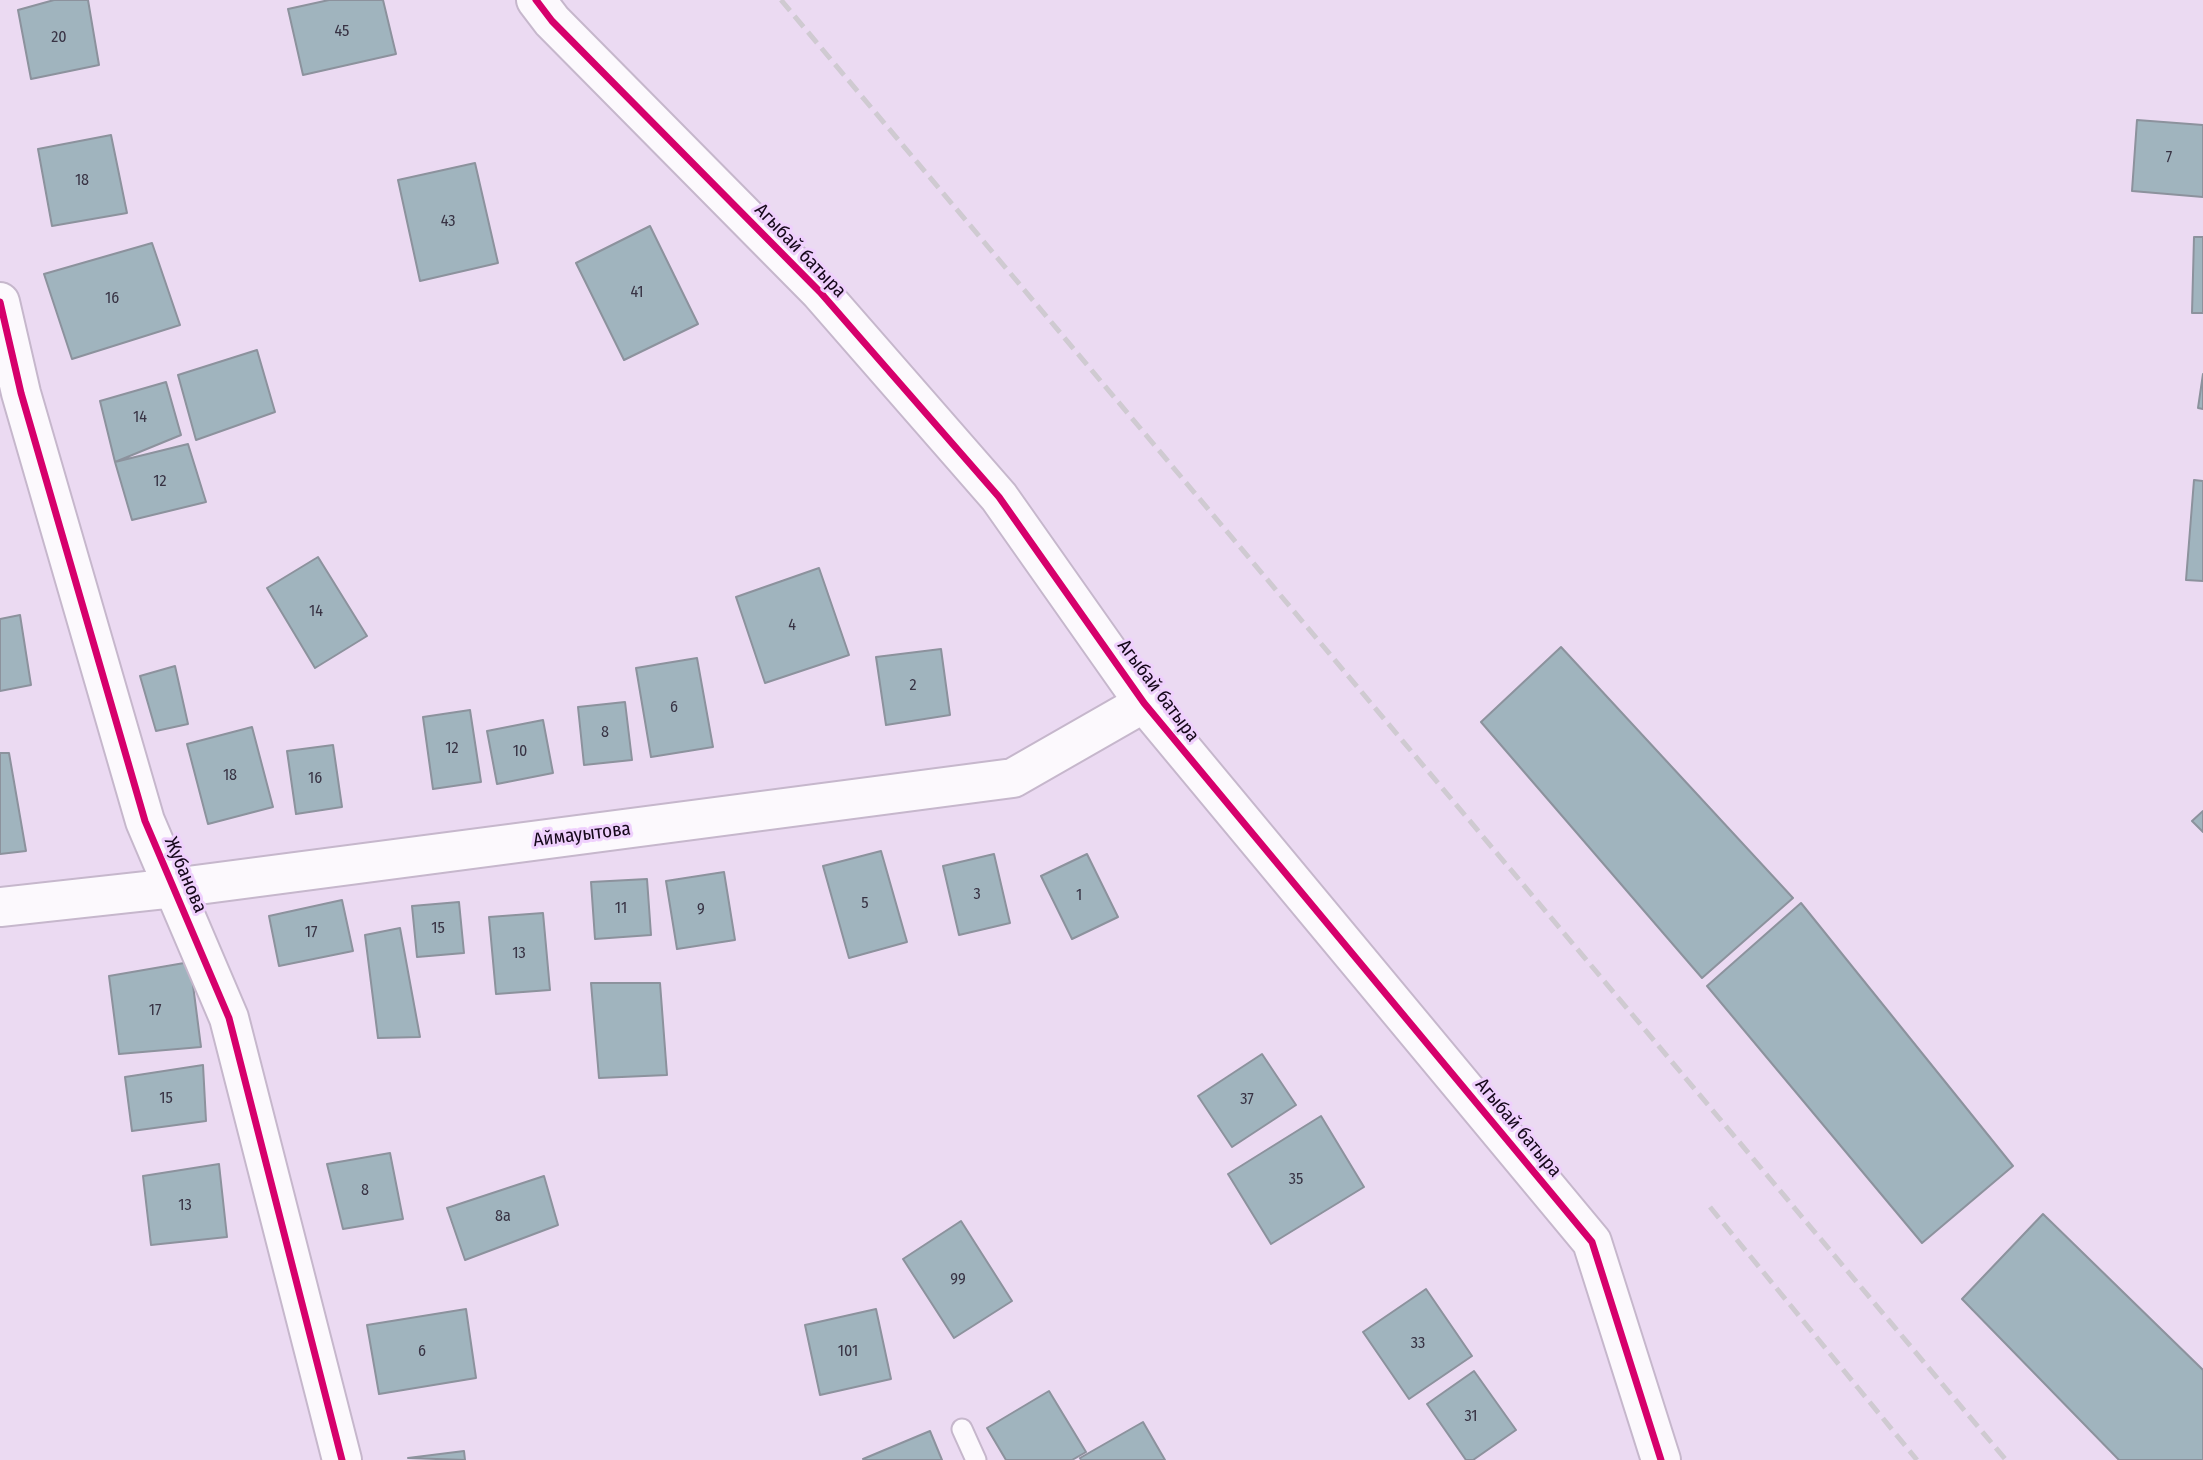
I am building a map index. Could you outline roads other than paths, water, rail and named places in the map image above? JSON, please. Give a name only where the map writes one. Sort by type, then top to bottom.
[{"type":"street","name":"Агыбай батыра","points":[[536,0],[551,20],[820,292],[999,497],[1144,703],[1592,1242],[1661,1460]]},
{"type":"street","name":"Жубанова","points":[[0,302],[21,393],[141,808],[229,1018],[342,1460]]},
{"type":"street","name":"Аймауытова","points":[[0,907],[174,888],[1013,778],[1144,703]]},
{"type":"lane","points":[[962,1429],[976,1460]]},
{"type":"railway","points":[[781,0],[2006,1460]]},
{"type":"railway","points":[[1710,1207],[1917,1460]]}]
